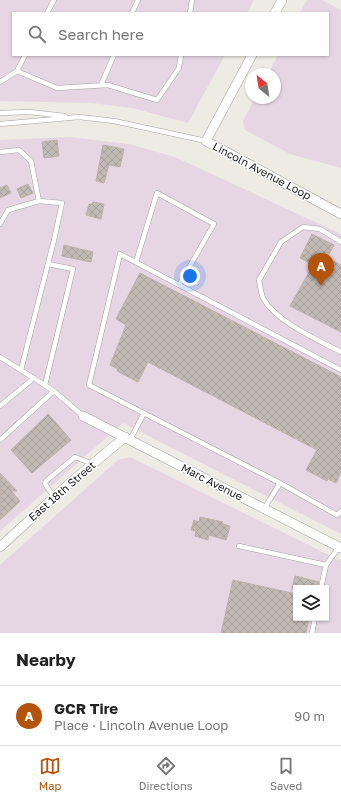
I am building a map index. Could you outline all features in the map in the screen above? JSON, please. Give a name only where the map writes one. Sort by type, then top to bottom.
[{"type":"street","points":[[276,12],[282,0]]},
{"type":"street","name":"Lincoln Avenue Loop","points":[[251,56],[206,141],[341,214]]},
{"type":"street","name":"Marc Avenue","points":[[83,416],[340,548]]},
{"type":"street","name":"East 18th Street","points":[[0,547],[93,464],[127,438]]},
{"type":"lane","points":[[48,12],[54,0]]},
{"type":"lane","points":[[132,12],[138,0]]},
{"type":"lane","points":[[190,12],[192,0]]},
{"type":"lane","points":[[0,82],[17,70],[24,56]]},
{"type":"lane","points":[[101,86],[114,56]]},
{"type":"lane","points":[[17,70],[57,88],[108,85],[157,100],[179,68],[181,56]]},
{"type":"lane","points":[[0,112],[29,112],[114,121],[206,141]]},
{"type":"lane","points":[[0,124],[78,117]]},
{"type":"lane","points":[[0,152],[19,150],[31,161],[39,201]]},
{"type":"lane","points":[[136,262],[157,194],[214,224],[179,285]]},
{"type":"lane","points":[[0,224],[8,210],[39,201],[62,203],[21,370]]},
{"type":"lane","points":[[341,242],[320,229],[303,228],[280,242],[258,280],[263,298],[276,314],[302,331],[341,352]]},
{"type":"lane","points":[[341,370],[120,254],[89,385],[280,483],[337,515],[341,511]]},
{"type":"lane","points":[[45,385],[73,270],[48,264]]},
{"type":"lane","points":[[0,357],[54,391],[83,416]]},
{"type":"lane","points":[[0,406],[34,378]]},
{"type":"lane","points":[[0,440],[54,391]]},
{"type":"lane","points":[[127,438],[144,413]]},
{"type":"lane","points":[[54,498],[46,484],[46,481],[75,457],[93,464]]},
{"type":"lane","points":[[264,509],[280,483]]},
{"type":"lane","points":[[239,546],[326,565]]},
{"type":"lane","points":[[322,585],[326,565],[340,548]]},
{"type":"lane","points":[[312,633],[314,621]]},
{"type":"shaded area","points":[[0,0],[254,0],[248,12],[12,12],[12,56],[224,56],[188,123],[132,108],[92,103],[0,101]]},
{"type":"shaded area","points":[[307,0],[322,0],[341,10],[341,168],[290,154],[245,130],[243,121],[252,104],[281,104],[281,68],[271,68],[277,56],[329,56],[329,12],[301,12]]},
{"type":"shaded area","points":[[69,137],[129,144],[175,157],[341,234],[341,534],[123,423],[0,531],[0,140]]},
{"type":"shaded area","points":[[130,457],[341,561],[341,633],[0,633],[0,565],[118,460]]},
{"type":"building","points":[[57,140],[59,156],[44,158],[42,142]]},
{"type":"building","points":[[103,145],[124,149],[120,167],[109,165],[104,183],[96,181]]},
{"type":"building","points":[[28,184],[33,193],[21,198],[17,189]]},
{"type":"building","points":[[7,185],[11,193],[0,198],[0,188]]},
{"type":"building","points":[[93,202],[104,204],[101,219],[86,215],[89,204],[92,204]]},
{"type":"building","points":[[312,234],[334,245],[327,258],[341,265],[341,332],[290,306],[313,265],[300,258]]},
{"type":"building","points":[[64,245],[93,252],[91,262],[62,256]]},
{"type":"building","points":[[140,273],[341,377],[341,472],[336,483],[328,479],[327,481],[306,470],[317,450],[148,362],[138,382],[117,371],[118,369],[110,365],[126,325],[116,319]]},
{"type":"building","points":[[48,414],[71,440],[32,473],[11,450]]},
{"type":"building","points":[[0,473],[17,491],[11,491],[20,501],[0,520]]},
{"type":"building","points":[[200,517],[223,522],[222,524],[230,526],[226,540],[209,535],[208,540],[195,536],[196,531],[191,530],[194,520],[199,522]]},
{"type":"building","points":[[295,576],[319,582],[318,585],[293,585],[292,588]]},
{"type":"building","points":[[233,580],[293,593],[293,621],[308,621],[306,633],[221,633]]},
{"type":"place","name":"GCR Tire","points":[[321,286]]}]
